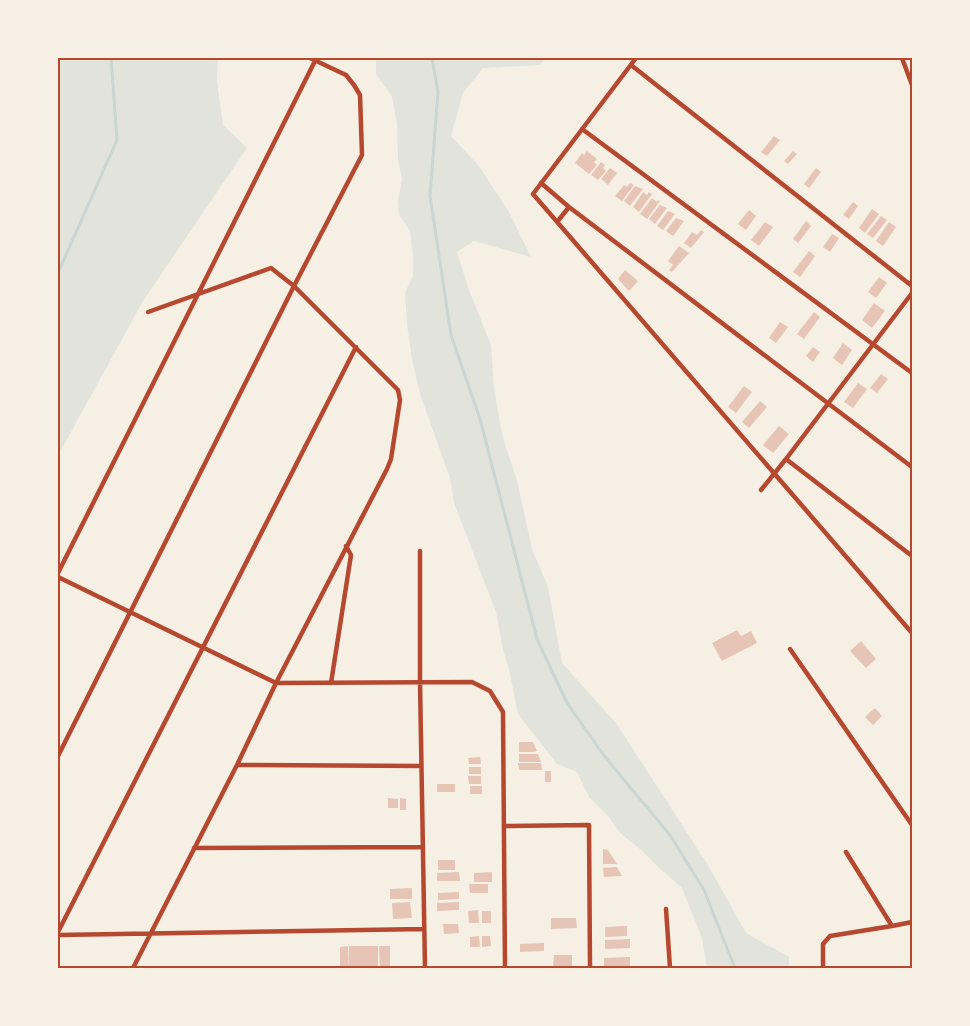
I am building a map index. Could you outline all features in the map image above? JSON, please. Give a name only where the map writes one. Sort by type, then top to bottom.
[{"type":"street","points":[[58,756],[362,154],[360,95],[346,75],[310,58]]},
{"type":"street","points":[[636,58],[533,194],[912,633]]},
{"type":"street","points":[[902,58],[912,85]]},
{"type":"street","points":[[58,573],[316,61]]},
{"type":"street","points":[[631,65],[912,286]]},
{"type":"street","points":[[582,129],[912,373]]},
{"type":"street","points":[[541,183],[569,207],[912,467]]},
{"type":"street","points":[[557,222],[569,207]]},
{"type":"street","points":[[133,968],[391,459],[400,400],[398,390],[356,347],[294,286],[271,268],[148,312]]},
{"type":"street","points":[[761,490],[875,344],[912,293]]},
{"type":"street","points":[[356,347],[58,933],[150,934],[424,929]]},
{"type":"street","points":[[786,459],[912,556]]},
{"type":"street","points":[[330,682],[351,555],[346,546]]},
{"type":"street","points":[[420,551],[424,968]]},
{"type":"street","points":[[58,577],[276,683],[472,682],[490,691],[503,712],[505,968]]},
{"type":"street","points":[[790,648],[912,825]]},
{"type":"street","points":[[237,765],[421,766]]},
{"type":"street","points":[[504,826],[589,825],[590,968]]},
{"type":"street","points":[[194,848],[423,847]]},
{"type":"street","points":[[846,852],[892,926]]},
{"type":"street","points":[[666,909],[670,968]]},
{"type":"street","points":[[823,968],[823,944],[830,936],[912,922]]},
{"type":"shaded area","points":[[58,58],[218,58],[217,81],[223,125],[247,148],[143,301],[58,453]]},
{"type":"shaded area","points":[[376,58],[545,58],[540,65],[483,68],[463,93],[451,136],[479,166],[509,212],[531,257],[474,241],[457,252],[469,290],[491,345],[494,389],[503,438],[517,480],[532,549],[548,587],[562,663],[616,723],[708,865],[746,933],[789,957],[789,968],[707,968],[702,938],[682,888],[620,833],[608,816],[589,797],[577,772],[557,764],[518,714],[496,612],[454,503],[450,478],[420,394],[412,359],[405,293],[413,275],[410,231],[399,215],[398,201],[402,179],[398,160],[397,123],[392,97],[376,74]]},
{"type":"building","points":[[774,136],[780,140],[767,156],[761,152]]},
{"type":"building","points":[[587,151],[597,159],[594,162],[597,165],[589,174],[575,163],[582,153],[584,155]]},
{"type":"building","points":[[793,151],[797,154],[788,164],[784,161]]},
{"type":"building","points":[[601,162],[605,165],[603,168],[606,171],[598,180],[591,175]]},
{"type":"building","points":[[610,168],[617,173],[608,185],[601,179]]},
{"type":"building","points":[[816,168],[821,172],[809,188],[804,184]]},
{"type":"building","points":[[630,183],[634,185],[622,201],[615,196],[624,185],[627,187]]},
{"type":"building","points":[[635,186],[643,189],[630,206],[624,201]]},
{"type":"building","points":[[643,192],[647,195],[649,192],[652,194],[639,212],[633,207]]},
{"type":"building","points":[[652,198],[657,202],[658,200],[660,201],[647,219],[640,214]]},
{"type":"building","points":[[853,202],[858,206],[849,219],[843,215]]},
{"type":"building","points":[[660,205],[667,208],[655,224],[649,219]]},
{"type":"building","points":[[872,209],[879,214],[865,233],[859,228]]},
{"type":"building","points":[[749,210],[756,216],[746,230],[738,224]]},
{"type":"building","points":[[668,211],[675,214],[663,230],[657,226]]},
{"type":"building","points":[[881,216],[887,220],[873,238],[867,234]]},
{"type":"building","points":[[676,218],[684,221],[673,236],[666,231]]},
{"type":"building","points":[[806,221],[811,226],[798,243],[793,239]]},
{"type":"building","points":[[765,222],[773,227],[759,246],[751,240]]},
{"type":"building","points":[[889,222],[896,227],[883,246],[876,241]]},
{"type":"building","points":[[701,230],[704,232],[691,248],[684,243],[692,232],[697,235]]},
{"type":"building","points":[[832,234],[839,238],[830,252],[823,247]]},
{"type":"building","points":[[679,246],[689,253],[672,272],[669,270],[673,265],[668,261]]},
{"type":"building","points":[[809,251],[815,256],[800,277],[793,272]]},
{"type":"building","points":[[625,270],[638,281],[629,291],[618,279]]},
{"type":"building","points":[[879,277],[887,283],[876,298],[868,292]]},
{"type":"building","points":[[874,303],[885,311],[872,328],[862,320]]},
{"type":"building","points":[[814,312],[820,317],[804,339],[797,334]]},
{"type":"building","points":[[780,322],[788,327],[776,343],[769,338]]},
{"type":"building","points":[[843,343],[852,350],[842,365],[833,358]]},
{"type":"building","points":[[813,347],[820,352],[813,362],[806,356]]},
{"type":"building","points":[[881,374],[888,379],[877,393],[870,388]]},
{"type":"building","points":[[858,383],[867,389],[853,408],[844,402]]},
{"type":"building","points":[[744,386],[752,392],[736,413],[728,407]]},
{"type":"building","points":[[760,401],[767,407],[749,428],[742,422]]},
{"type":"building","points":[[779,426],[789,434],[773,453],[763,445]]},
{"type":"building","points":[[737,630],[741,636],[751,631],[757,643],[722,661],[712,643]]},
{"type":"building","points":[[861,641],[876,659],[866,668],[850,651]]},
{"type":"building","points":[[875,708],[882,716],[873,725],[865,717]]},
{"type":"building","points":[[519,742],[533,742],[537,751],[519,752]]},
{"type":"building","points":[[519,754],[538,754],[541,762],[519,762]]},
{"type":"building","points":[[480,757],[481,764],[469,764],[468,758]]},
{"type":"building","points":[[518,763],[541,763],[542,770],[519,770]]},
{"type":"building","points":[[469,767],[481,767],[481,774],[469,774]]},
{"type":"building","points":[[545,771],[551,771],[551,782],[545,782]]},
{"type":"building","points":[[468,776],[481,776],[481,784],[469,784]]},
{"type":"building","points":[[437,784],[455,784],[455,792],[437,792]]},
{"type":"building","points":[[470,786],[482,786],[482,794],[470,794]]},
{"type":"building","points":[[388,798],[398,799],[398,808],[388,808]]},
{"type":"building","points":[[400,798],[406,799],[406,810],[400,810]]},
{"type":"building","points":[[603,849],[608,850],[617,864],[603,864]]},
{"type":"building","points":[[438,860],[455,860],[455,870],[438,870]]},
{"type":"building","points":[[617,867],[622,876],[604,877],[603,868]]},
{"type":"building","points":[[459,872],[460,881],[437,881],[437,873]]},
{"type":"building","points":[[492,872],[492,882],[474,882],[474,873]]},
{"type":"building","points":[[469,884],[488,884],[488,893],[470,893]]},
{"type":"building","points":[[412,888],[412,899],[390,899],[390,889]]},
{"type":"building","points":[[459,892],[459,899],[438,900],[438,893]]},
{"type":"building","points":[[410,902],[412,918],[393,919],[392,903]]},
{"type":"building","points":[[459,902],[459,910],[437,911],[437,903]]},
{"type":"building","points":[[478,910],[479,923],[469,923],[468,911]]},
{"type":"building","points":[[482,911],[491,911],[491,923],[482,923]]},
{"type":"building","points":[[551,918],[576,918],[577,928],[551,929]]},
{"type":"building","points":[[443,924],[458,924],[459,933],[444,934]]},
{"type":"building","points":[[627,926],[627,936],[605,937],[605,927]]},
{"type":"building","points":[[479,936],[480,947],[470,947],[470,937]]},
{"type":"building","points":[[482,936],[490,936],[491,946],[482,947]]},
{"type":"building","points":[[630,939],[630,948],[605,949],[605,940]]},
{"type":"building","points":[[544,943],[544,951],[520,952],[520,944]]},
{"type":"building","points":[[348,946],[349,968],[340,968],[340,947]]},
{"type":"building","points":[[349,946],[378,946],[378,968],[349,968]]},
{"type":"building","points":[[379,946],[390,946],[390,968],[380,968]]},
{"type":"building","points":[[554,955],[572,955],[572,968],[553,968]]},
{"type":"building","points":[[630,957],[630,966],[604,967],[604,958]]},
{"type":"waterway","points":[[58,273],[117,140],[111,58]]},
{"type":"waterway","points":[[432,58],[438,92],[430,196],[451,335],[480,419],[537,639],[567,703],[605,757],[670,835],[704,890],[735,968]]}]
